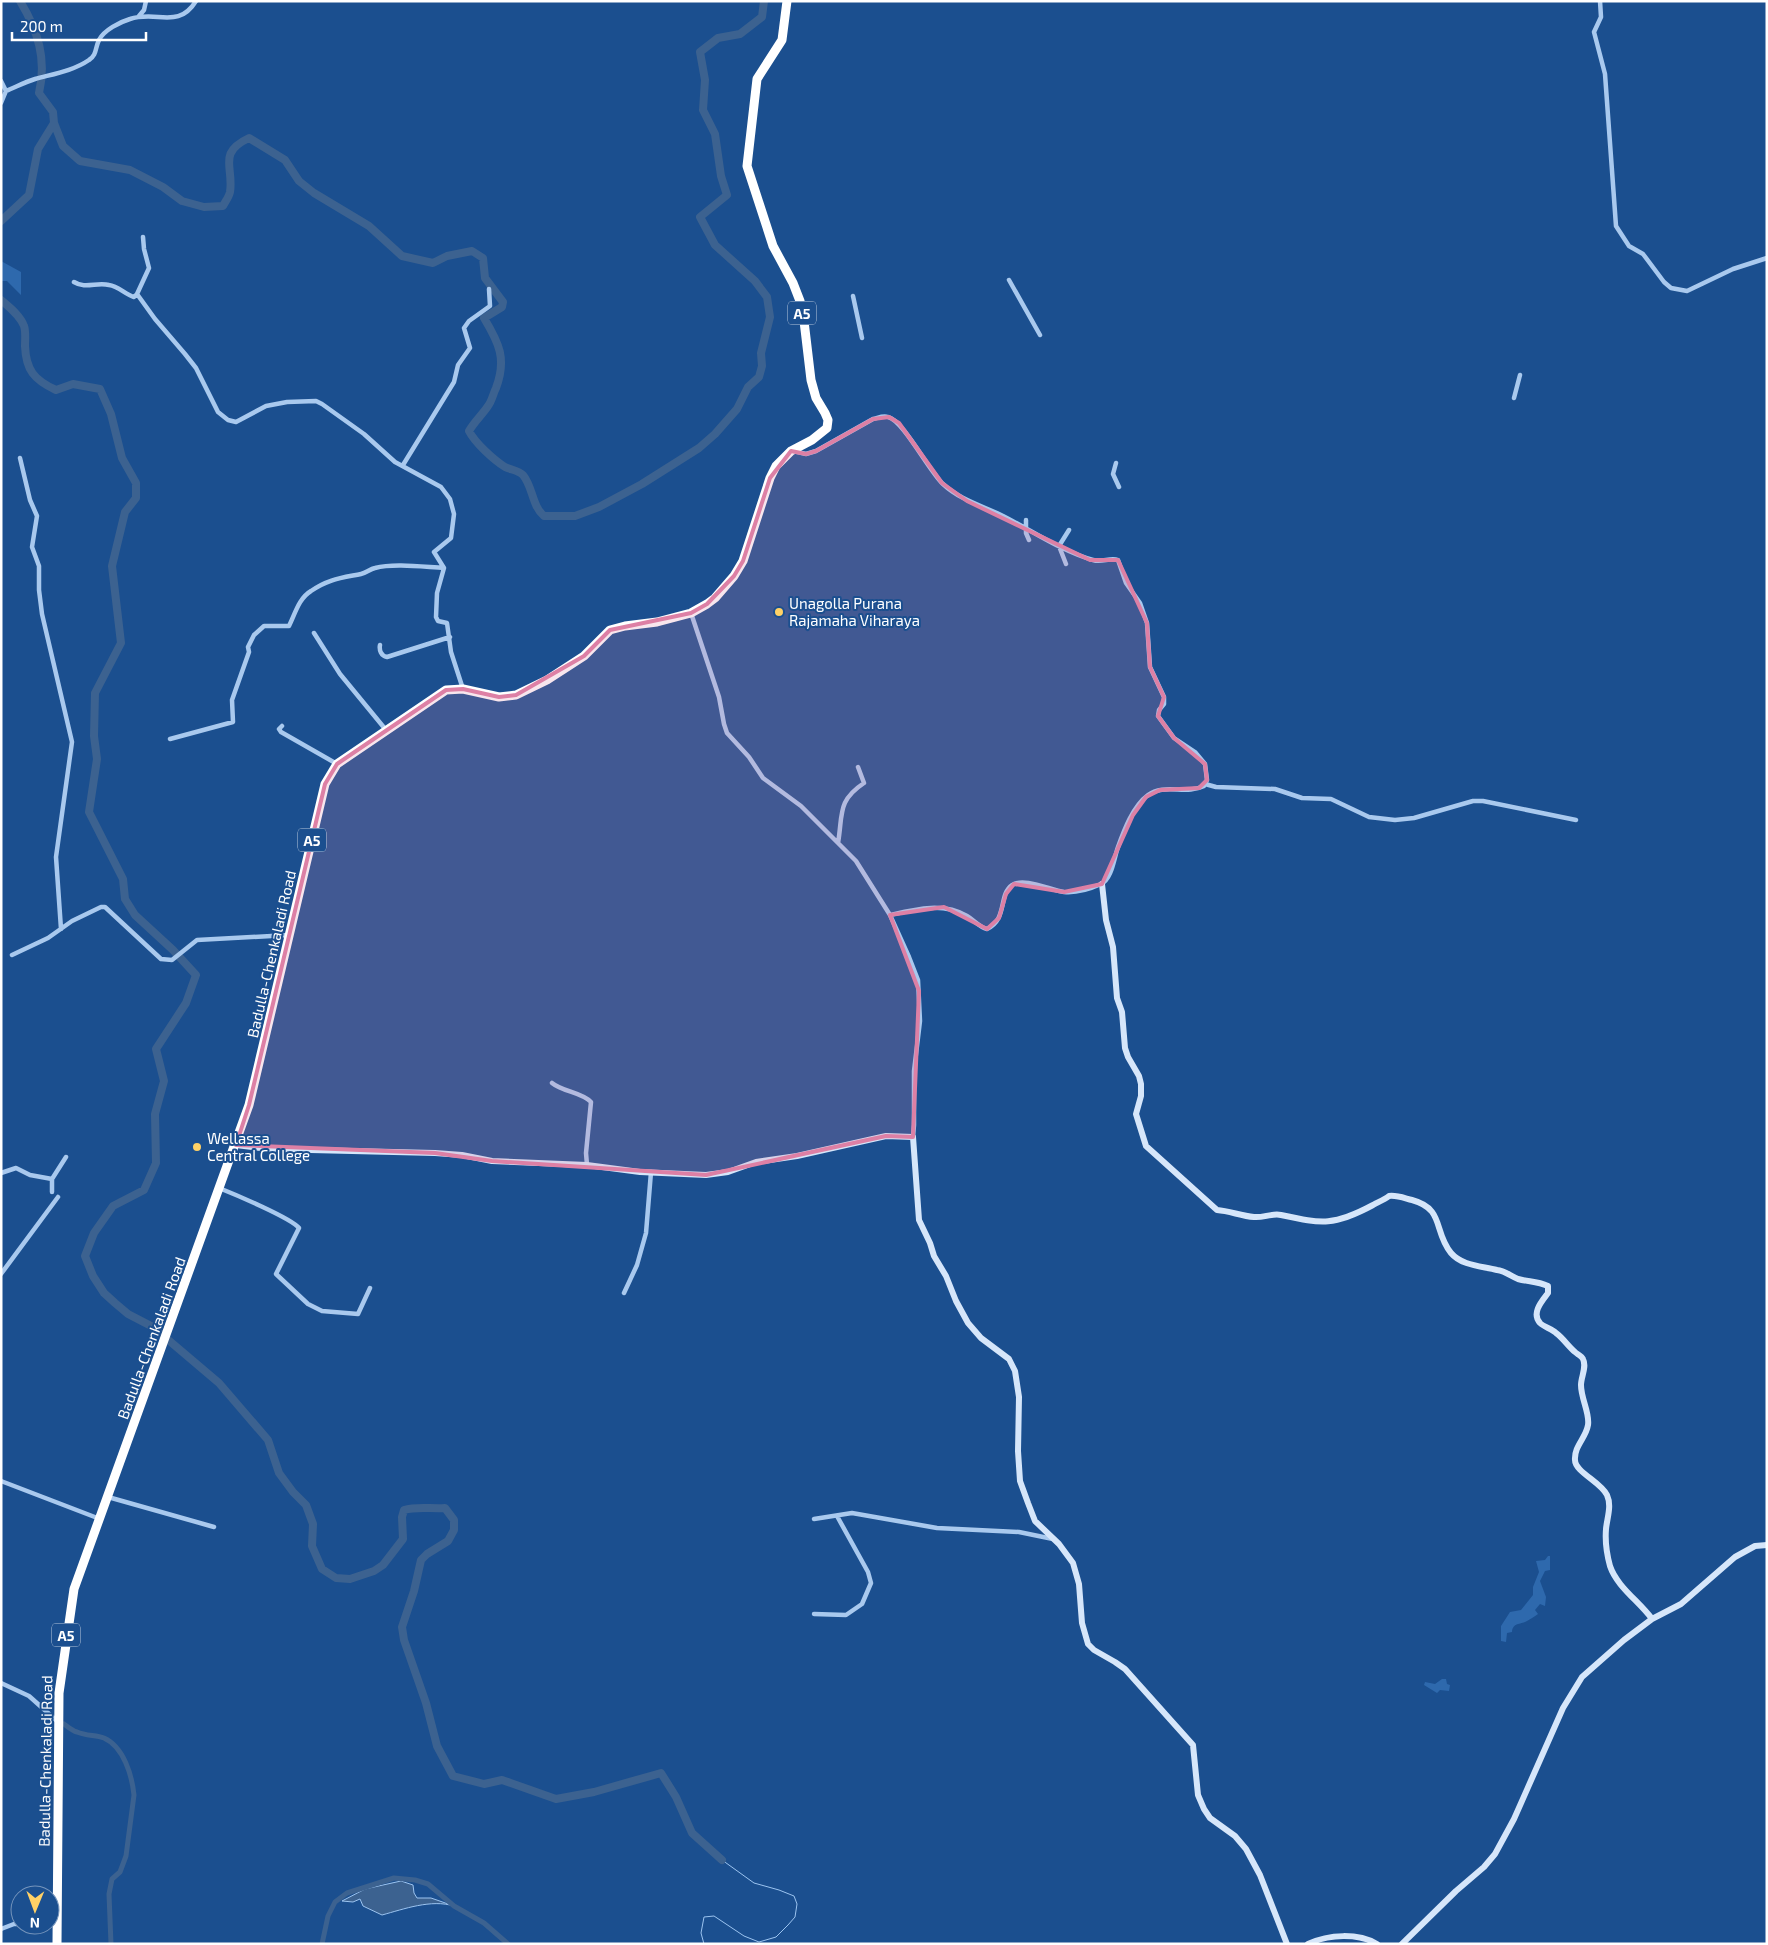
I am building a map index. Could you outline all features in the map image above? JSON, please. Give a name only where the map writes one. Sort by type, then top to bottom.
[{"type":"highway","name":"Badulla-Chenkaladi Road","points":[[54,1885],[58,1722],[62,1666],[74,1590],[249,1105],[325,784],[336,764],[446,690],[463,689],[499,697],[516,695],[547,680],[584,656],[610,630],[657,622],[691,613],[711,601],[734,576],[743,561],[770,478],[776,466],[791,450],[812,440],[827,428],[828,420],[816,398],[811,380],[800,301],[793,283],[773,246],[747,166],[757,80],[782,40],[787,1]]},
{"type":"main road","points":[[1102,884],[1106,920],[1114,947],[1117,998],[1122,1012],[1125,1048],[1141,1084],[1141,1096],[1136,1114],[1146,1146],[1217,1210],[1230,1211],[1256,1218],[1276,1214],[1326,1222],[1358,1214],[1394,1195],[1419,1202],[1430,1208],[1451,1253],[1462,1261],[1472,1265],[1500,1270],[1519,1279],[1538,1281],[1548,1286],[1548,1293],[1537,1307],[1540,1323],[1557,1333],[1583,1358],[1584,1366],[1581,1376],[1582,1402],[1588,1419],[1588,1427],[1575,1451],[1574,1463],[1577,1468],[1599,1484],[1607,1496],[1609,1506],[1606,1546],[1610,1568],[1622,1586],[1643,1606],[1652,1619]]},
{"type":"main road","points":[[236,1145],[269,1149],[435,1153],[462,1155],[492,1161],[587,1165],[651,1172],[706,1175],[721,1173],[756,1162],[797,1156],[886,1136],[913,1137],[919,1220],[930,1242],[934,1256],[946,1276],[956,1301],[968,1323],[981,1338],[1009,1359],[1014,1371],[1019,1396],[1018,1452],[1020,1480],[1035,1521],[1073,1563],[1079,1584],[1082,1623],[1088,1644],[1094,1650],[1124,1669],[1193,1745],[1198,1795],[1204,1809],[1210,1818],[1235,1836],[1246,1850],[1260,1875],[1287,1944]]},
{"type":"main road","points":[[1402,1944],[1456,1891],[1484,1867],[1495,1854],[1514,1819],[1563,1708],[1582,1677],[1624,1640],[1652,1619],[1681,1604],[1745,1551],[1756,1546],[1767,1545]]},
{"type":"main road","points":[[1308,1944],[1334,1937],[1366,1938],[1377,1944]]},
{"type":"street","points":[[139,16],[144,10],[146,1]]},
{"type":"street","points":[[1,103],[6,91],[33,79],[50,75],[90,60],[95,56],[98,40],[128,19],[139,16],[183,16],[192,9],[196,1]]},
{"type":"street","points":[[1600,1],[1601,18],[1594,32],[1605,74],[1616,226],[1628,246],[1643,254],[1664,282],[1671,288],[1687,290],[1733,269],[1767,258]]},
{"type":"street","points":[[1,81],[6,91]]},
{"type":"street","points":[[74,282],[84,285],[108,284],[134,297],[149,268],[143,237]]},
{"type":"street","points":[[1009,280],[1040,335]]},
{"type":"street","points":[[402,465],[454,382],[458,365],[470,348],[464,328],[469,321],[490,306],[489,289]]},
{"type":"street","points":[[137,294],[155,319],[186,354],[196,368],[218,410],[228,420],[236,422],[274,404],[316,401],[340,416],[385,451],[395,462],[441,487],[450,499],[454,514],[452,538],[434,552],[444,568],[437,593],[436,617],[438,620],[447,623],[451,652],[463,689]]},
{"type":"street","points":[[853,296],[862,338]]},
{"type":"street","points":[[1514,398],[1520,375]]},
{"type":"street","points":[[791,450],[806,454],[816,451],[873,419],[889,417],[899,423],[914,447],[942,483],[967,501],[1004,516],[1059,546],[1099,562],[1113,558],[1118,560],[1126,583],[1140,603],[1147,623],[1150,668],[1164,697],[1164,704],[1159,710],[1158,716],[1174,738],[1195,752],[1205,764],[1207,780],[1199,788],[1160,790],[1146,797],[1133,815],[1118,846],[1110,873],[1102,884],[1080,891],[1064,892],[1033,884],[1014,884],[1009,887],[999,918],[987,930],[968,916],[944,907],[890,915]]},
{"type":"street","points":[[20,458],[30,500],[37,516],[32,547],[39,566],[42,614],[72,742],[56,857],[61,929]]},
{"type":"street","points":[[1116,463],[1113,474],[1119,487]]},
{"type":"street","points":[[1026,520],[1029,540]]},
{"type":"street","points":[[1059,546],[1069,530]]},
{"type":"street","points":[[1059,546],[1066,564]]},
{"type":"street","points":[[170,739],[233,722],[232,700],[249,652],[248,647],[254,636],[264,626],[289,626],[302,600],[311,590],[318,588],[328,580],[362,574],[374,568],[407,566],[444,568]]},
{"type":"street","points":[[691,613],[720,697],[727,733],[749,757],[763,778],[801,806],[856,861],[890,915],[918,980],[920,1020],[914,1071],[913,1137]]},
{"type":"street","points":[[314,633],[340,674],[386,730]]},
{"type":"street","points":[[380,645],[379,650],[387,657],[450,637]]},
{"type":"street","points":[[282,726],[279,729],[281,732],[336,764]]},
{"type":"street","points":[[838,842],[844,802],[852,792],[864,783],[858,767]]},
{"type":"street","points":[[1205,784],[1216,787],[1274,789],[1302,798],[1331,799],[1357,813],[1378,819],[1414,818],[1473,801],[1483,801],[1576,820]]},
{"type":"street","points":[[12,955],[48,938],[95,909],[105,907],[161,959],[172,960],[197,940],[290,935]]},
{"type":"street","points":[[552,1083],[591,1102],[586,1153],[587,1165]]},
{"type":"street","points":[[52,1192],[52,1179],[66,1157]]},
{"type":"street","points":[[1,1173],[16,1168],[30,1175],[52,1179]]},
{"type":"street","points":[[624,1292],[638,1265],[646,1233],[651,1172]]},
{"type":"street","points":[[219,1188],[275,1213],[291,1221],[299,1228],[276,1274],[308,1304],[322,1311],[358,1314],[370,1288]]},
{"type":"street","points":[[1,1274],[58,1197]]},
{"type":"street","points":[[1,1480],[100,1519]]},
{"type":"street","points":[[108,1497],[214,1527]]},
{"type":"street","points":[[814,1518],[852,1513],[937,1528],[1019,1532],[1054,1540]]},
{"type":"street","points":[[814,1614],[846,1615],[862,1604],[871,1584],[868,1572],[837,1516]]},
{"type":"street","points":[[1,1683],[29,1696],[58,1722]]},
{"type":"highlighted area","points":[[889,417],[899,423],[942,483],[967,501],[1090,560],[1118,560],[1147,623],[1150,667],[1164,697],[1158,716],[1174,738],[1205,764],[1207,780],[1199,788],[1160,790],[1146,797],[1133,815],[1102,884],[1064,892],[1014,884],[1006,894],[999,918],[987,929],[944,907],[890,915],[919,991],[913,1137],[886,1136],[706,1175],[492,1161],[435,1153],[236,1145],[249,1105],[325,784],[337,764],[446,690],[463,689],[499,697],[516,695],[584,656],[610,630],[691,613],[707,604],[734,576],[743,561],[770,478],[791,451],[806,454],[816,451],[873,419]]},
{"type":"shaded area","points":[[1,261],[21,272],[21,295],[7,281],[1,281]]},
{"type":"shaded area","points":[[1550,1556],[1550,1570],[1545,1571],[1540,1581],[1546,1597],[1545,1606],[1540,1604],[1535,1610],[1538,1614],[1516,1625],[1512,1632],[1507,1633],[1506,1642],[1501,1641],[1501,1626],[1510,1612],[1521,1610],[1533,1595],[1533,1587],[1539,1572],[1536,1561],[1545,1560]]},
{"type":"shaded area","points":[[1442,1679],[1446,1679],[1447,1684],[1450,1685],[1449,1691],[1440,1690],[1437,1693],[1424,1685],[1425,1682],[1435,1684]]},
{"type":"shaded area","points":[[401,1881],[413,1885],[417,1898],[431,1898],[454,1906],[427,1904],[382,1915],[363,1906],[360,1899],[353,1902],[342,1901],[365,1889]]},
{"type":"waterway","points":[[20,1],[32,23],[39,46],[42,68],[39,93],[53,112],[54,123],[63,146],[80,161],[130,170],[163,187],[182,201],[204,207],[223,206],[230,192],[230,155],[233,149],[249,138],[285,160],[299,181],[314,193],[369,226],[402,256],[433,263],[447,256],[472,251],[483,258],[485,278],[503,302],[502,307],[484,318],[497,343],[500,352],[501,368],[491,402],[469,431],[480,446],[496,460],[505,467],[523,475],[537,507],[544,516],[575,516],[599,507],[642,484],[699,448],[715,434],[737,409],[748,387],[759,377],[762,366],[761,353],[770,317],[767,297],[755,281],[715,245],[700,217],[727,195],[721,176],[715,134],[703,110],[705,80],[700,52],[718,38],[740,34],[762,17],[764,1]]},
{"type":"waterway","points":[[1,221],[29,195],[38,149],[54,123]]},
{"type":"waterway","points":[[1,300],[20,318],[24,326],[27,362],[37,378],[56,390],[73,384],[100,389],[111,414],[122,458],[136,483],[136,498],[125,512],[112,566],[121,643],[95,693],[94,736],[97,759],[89,812],[123,879],[125,899],[135,915],[173,950],[196,975],[186,1003],[156,1049],[164,1081],[155,1114],[156,1163],[144,1190],[113,1206],[94,1233],[85,1256],[93,1276],[104,1293],[115,1303],[128,1314],[153,1327],[219,1383],[268,1440],[279,1473],[293,1492],[306,1505],[313,1524],[312,1546],[322,1569],[336,1578],[350,1579],[374,1571],[383,1565],[403,1539],[402,1517],[404,1510],[445,1508],[454,1520],[454,1530],[448,1541],[421,1560],[414,1591],[402,1627],[404,1640],[426,1703],[437,1746],[453,1776],[484,1784],[502,1780],[556,1799],[594,1792],[661,1773],[676,1797],[692,1833],[722,1860]]},
{"type":"waterway","points":[[64,1724],[75,1731],[101,1737],[111,1742],[122,1755],[131,1779],[134,1795],[126,1856],[120,1872],[112,1879],[109,1894],[111,1944]]},
{"type":"waterway","points":[[704,1944],[701,1933],[704,1917],[714,1916],[744,1936],[759,1942],[776,1937],[795,1917],[797,1904],[794,1896],[754,1883],[722,1860]]},
{"type":"waterway","points":[[322,1944],[328,1916],[335,1902],[347,1893],[394,1878],[415,1880],[428,1884],[454,1906],[484,1923],[508,1944]]},
{"type":"place","name":"Unagolla Purana Rajamaha Viharaya","points":[[779,612]]},
{"type":"place","name":"Wellassa Central College","points":[[197,1147]]}]
